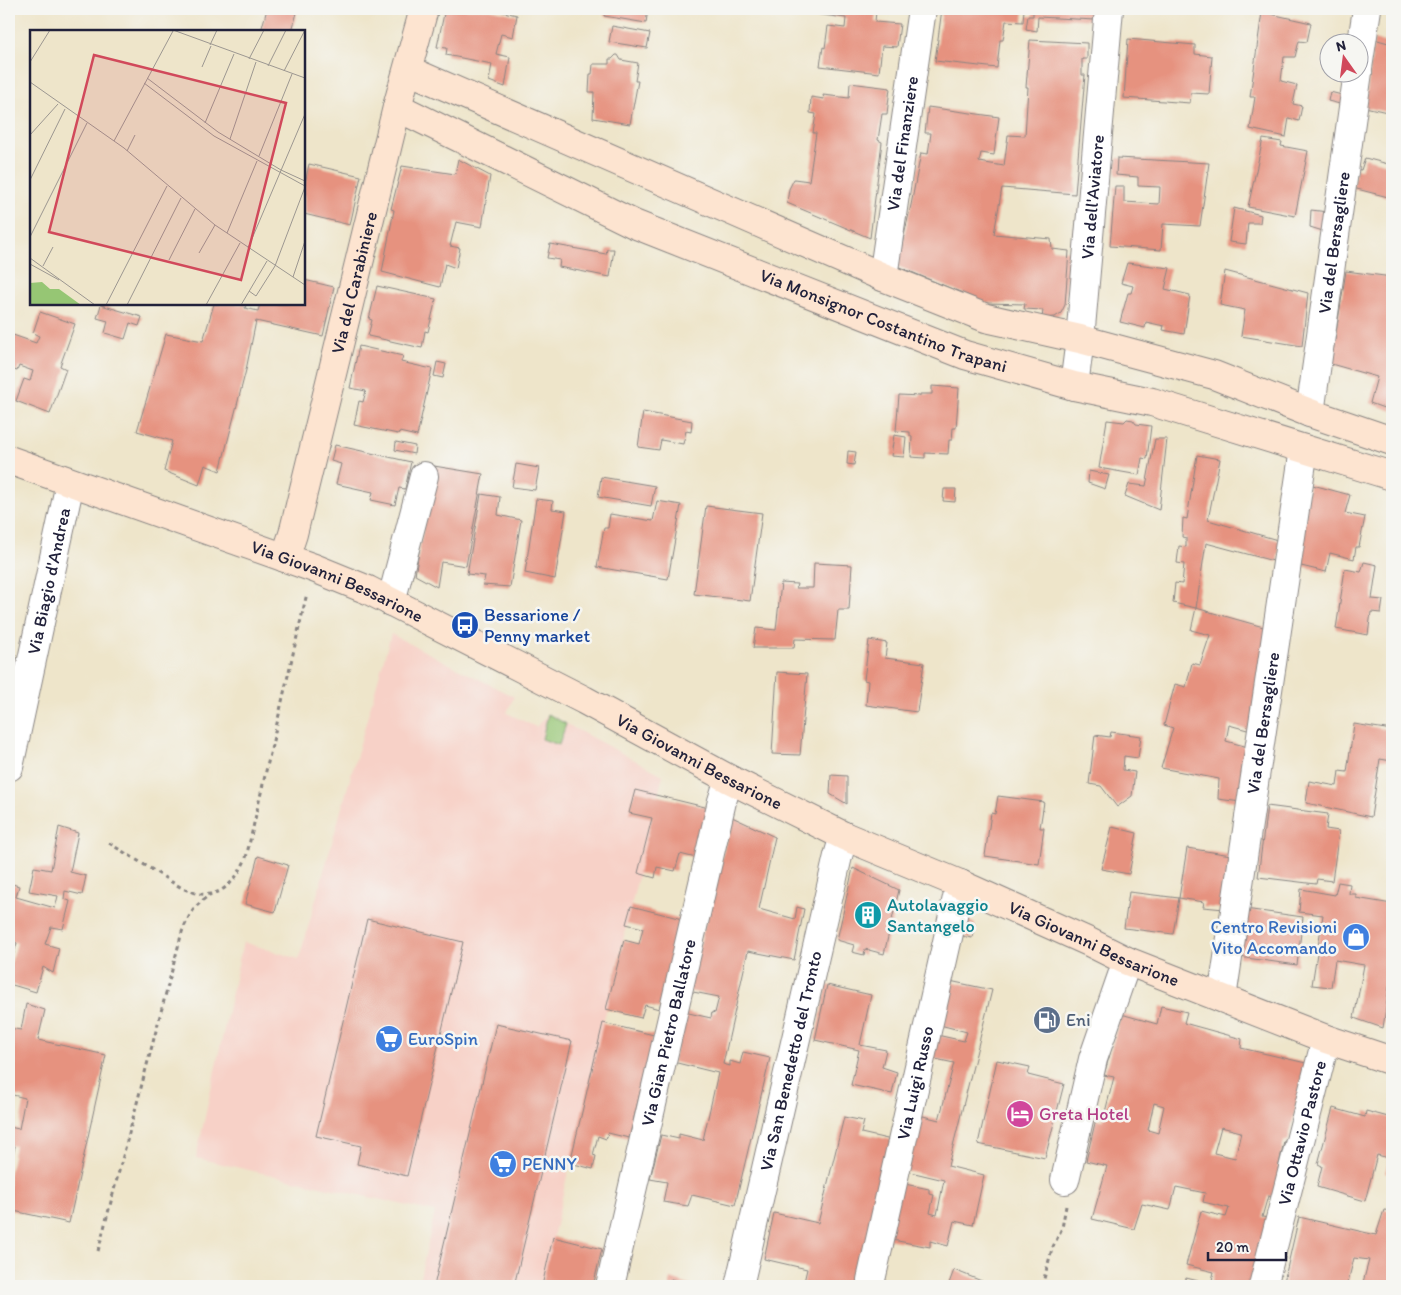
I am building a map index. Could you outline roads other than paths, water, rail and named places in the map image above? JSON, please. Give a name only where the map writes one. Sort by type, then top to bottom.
[{"type":"street","name":"Via del Carabiniere","points":[[285,558],[293,534],[398,107],[424,9]]},
{"type":"street","name":"Via del Finanziere","points":[[882,277],[922,9]]},
{"type":"street","name":"Via dell'Aviatore","points":[[1074,386],[1080,339],[1109,9]]},
{"type":"street","points":[[1363,32],[1367,9]]},
{"type":"street","points":[[408,70],[882,277],[986,318],[1080,339],[1214,375],[1310,413],[1392,441]]},
{"type":"street","name":"Via del Bersagliere","points":[[1310,413],[1357,82]]},
{"type":"street","name":"Via Monsignor Costantino Trapani","points":[[398,107],[634,224],[965,355],[1074,386],[1152,402],[1392,476]]},
{"type":"street","name":"Via del Bersagliere","points":[[1222,998],[1304,448]]},
{"type":"street","name":"Via Giovanni Bessarione","points":[[9,460],[314,568],[368,590],[584,700],[729,779],[844,836],[960,884],[1128,961],[1326,1039],[1392,1061]]},
{"type":"street","points":[[391,602],[424,476]]},
{"type":"street","name":"Via Biagio d'Andrea","points":[[9,767],[70,483]]},
{"type":"street","name":"Via Gian Pietro Ballatore","points":[[610,1286],[722,801],[729,779]]},
{"type":"street","name":"Via San Benedetto del Tronto","points":[[740,1286],[844,836]]},
{"type":"street","name":"Via Luigi Russo","points":[[871,1280],[960,884]]},
{"type":"street","points":[[1065,1180],[1093,1059],[1128,961]]},
{"type":"street","name":"Via Ottavio Pastore","points":[[1262,1286],[1326,1039]]},
{"type":"place","name":"Bessarione / Penny market","points":[[465,625]]},
{"type":"place","name":"Autolavaggio Santangelo","points":[[868,915]]},
{"type":"place","name":"Centro Revisioni Vito Accomando","points":[[1356,937]]},
{"type":"place","name":"Eni","points":[[1047,1020]]},
{"type":"place","name":"EuroSpin","points":[[389,1039]]},
{"type":"place","name":"Greta Hotel","points":[[1020,1114]]},
{"type":"place","name":"PENNY","points":[[503,1164]]}]
